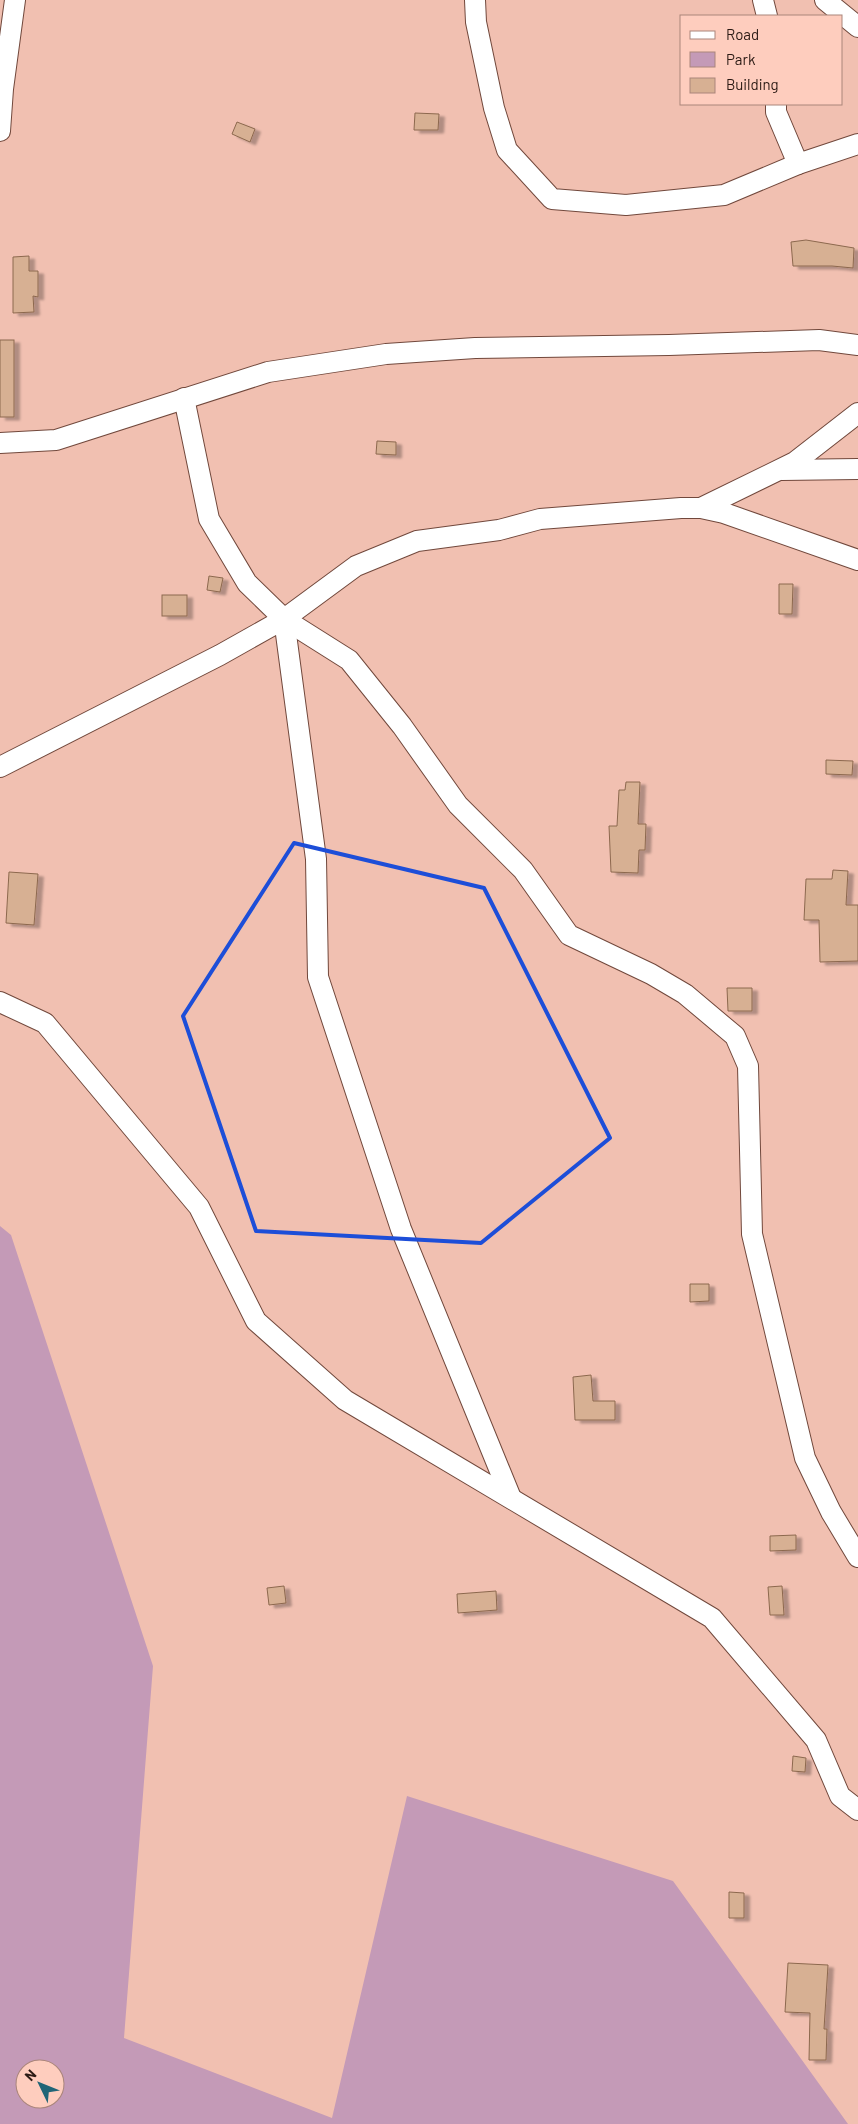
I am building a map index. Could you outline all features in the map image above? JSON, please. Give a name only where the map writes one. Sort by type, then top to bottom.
[{"type":"street","points":[[0,131],[3,89],[15,0]]},
{"type":"street","points":[[474,0],[476,22],[494,108],[507,150],[552,199],[626,205],[724,195],[798,164],[858,144]]},
{"type":"street","points":[[763,0],[767,15]]},
{"type":"street","points":[[825,0],[858,27]]},
{"type":"street","points":[[776,105],[776,112],[798,164]]},
{"type":"street","points":[[0,443],[56,440],[268,372],[386,354],[475,348],[670,346],[820,340],[858,345]]},
{"type":"street","points":[[184,398],[209,519],[247,583],[284,619],[349,660],[402,726],[458,805],[523,870],[569,935],[651,974],[685,994],[735,1036],[748,1066],[752,1234],[805,1458],[831,1512],[858,1557]]},
{"type":"street","points":[[701,508],[795,462],[858,413]]},
{"type":"street","points":[[780,470],[858,469]]},
{"type":"street","points":[[0,767],[220,655],[284,619],[356,566],[417,541],[499,530],[540,519],[701,508],[724,513],[858,560]]},
{"type":"street","points":[[284,619],[316,859],[318,977],[401,1229],[511,1498]]},
{"type":"street","points":[[0,1002],[45,1023],[200,1207],[256,1321],[346,1400],[712,1618],[816,1740],[840,1796],[858,1810]]},
{"type":"highlighted area","points":[[294,843],[484,888],[610,1138],[481,1243],[256,1231],[183,1016]]},
{"type":"green space","points":[[0,1226],[11,1235],[153,1666],[124,2038],[332,2118],[407,1796],[673,1881],[848,2124],[0,2124]]},
{"type":"building","points":[[415,113],[439,114],[438,130],[414,130]]},
{"type":"building","points":[[237,122],[255,129],[250,142],[232,134]]},
{"type":"building","points":[[806,240],[854,248],[853,268],[793,266],[791,242]]},
{"type":"building","points":[[29,256],[29,271],[38,271],[38,297],[33,296],[34,312],[13,313],[13,257]]},
{"type":"building","points":[[0,340],[14,340],[14,417],[0,417]]},
{"type":"building","points":[[377,441],[396,442],[396,455],[376,454]]},
{"type":"building","points":[[209,576],[223,578],[220,592],[207,590]]},
{"type":"building","points":[[779,584],[793,584],[792,614],[779,614]]},
{"type":"building","points":[[162,595],[187,595],[187,616],[162,616]]},
{"type":"building","points":[[826,760],[853,761],[852,775],[826,774]]},
{"type":"building","points":[[626,782],[640,782],[638,824],[646,824],[645,850],[639,850],[638,873],[611,872],[609,826],[617,826],[619,790],[625,790]]},
{"type":"building","points":[[833,870],[848,871],[846,905],[858,905],[858,961],[820,962],[819,920],[804,920],[806,879],[832,879]]},
{"type":"building","points":[[9,872],[38,874],[34,925],[6,923]]},
{"type":"building","points":[[727,988],[752,988],[752,1011],[728,1011]]},
{"type":"building","points":[[690,1284],[709,1284],[709,1301],[690,1302]]},
{"type":"building","points":[[591,1375],[593,1401],[615,1401],[615,1420],[575,1420],[573,1377]]},
{"type":"building","points":[[796,1535],[796,1550],[770,1551],[770,1536]]},
{"type":"building","points":[[284,1586],[286,1603],[269,1605],[267,1588]]},
{"type":"building","points":[[782,1586],[784,1615],[770,1615],[768,1587]]},
{"type":"building","points":[[496,1591],[497,1610],[458,1613],[457,1594]]},
{"type":"building","points":[[793,1756],[806,1758],[805,1772],[792,1771]]},
{"type":"building","points":[[729,1892],[744,1893],[744,1918],[729,1918]]},
{"type":"building","points":[[788,1963],[828,1965],[824,2029],[827,2029],[826,2060],[809,2060],[810,2013],[785,2012]]}]
